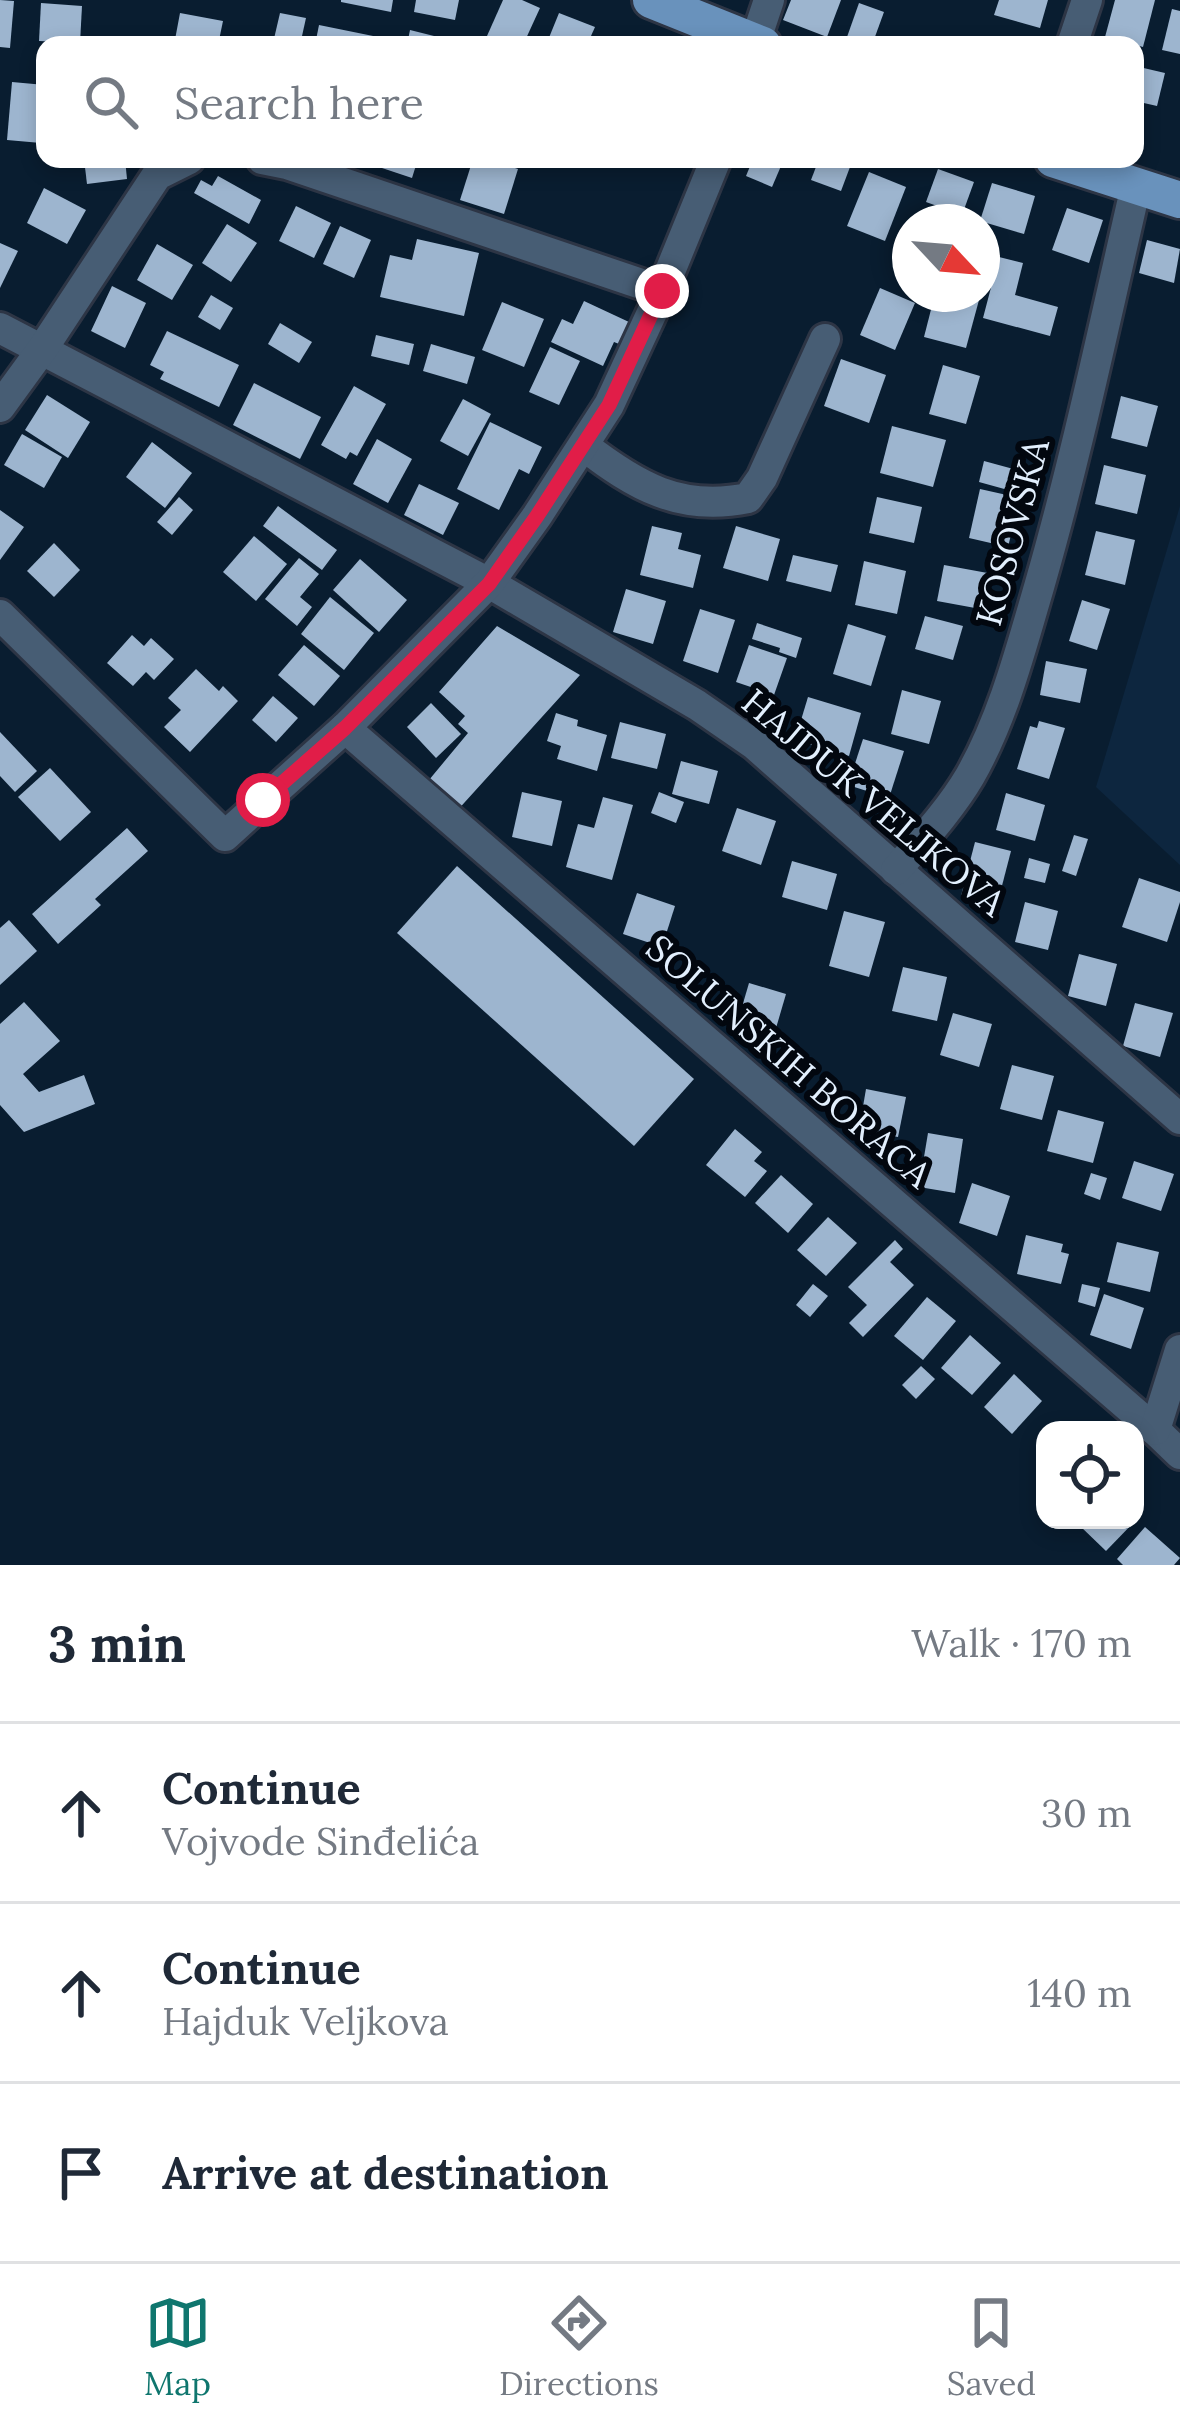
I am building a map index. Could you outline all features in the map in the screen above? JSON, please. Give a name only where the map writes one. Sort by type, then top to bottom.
[{"type":"main road","points":[[651,0],[738,36]]},
{"type":"main road","points":[[1081,168],[1180,200]]},
{"type":"street","points":[[759,36],[769,0]]},
{"type":"street","points":[[1075,36],[1087,0]]},
{"type":"street","points":[[0,407],[157,175],[171,168]]},
{"type":"street","points":[[299,168],[662,291]]},
{"type":"street","points":[[0,615],[225,836],[345,728],[489,584],[609,405],[712,168]]},
{"type":"street","name":"KOSOVSKA","points":[[896,870],[968,778],[1015,669],[1066,492],[1136,186]]},
{"type":"street","name":"HAJDUK VELJKOVA","points":[[0,328],[489,584],[697,705],[755,745],[1180,1119]]},
{"type":"street","points":[[584,446],[626,478],[662,493],[697,502],[748,498],[762,478],[825,339]]},
{"type":"street","name":"SOLUNSKIH BORACA","points":[[345,728],[1180,1454]]},
{"type":"street","points":[[1156,1430],[1180,1350]]},
{"type":"shaded area","points":[[1180,506],[1180,865],[1096,787]]},
{"type":"building","points":[[0,0],[14,1],[10,48],[0,47]]},
{"type":"building","points":[[341,0],[393,0],[391,12]]},
{"type":"building","points":[[416,0],[459,0],[455,20],[414,12]]},
{"type":"building","points":[[503,0],[522,0],[540,8],[527,36],[487,36]]},
{"type":"building","points":[[791,0],[841,0],[827,36],[783,20]]},
{"type":"building","points":[[999,0],[1048,0],[1040,28],[994,15]]},
{"type":"building","points":[[1115,0],[1155,0],[1144,43],[1144,36],[1105,36]]},
{"type":"building","points":[[41,3],[82,6],[80,36],[39,36]]},
{"type":"building","points":[[859,3],[884,12],[875,36],[847,36]]},
{"type":"building","points":[[1172,9],[1180,11],[1180,54],[1162,50]]},
{"type":"building","points":[[180,13],[223,21],[220,36],[176,36]]},
{"type":"building","points":[[280,13],[306,18],[302,36],[275,36]]},
{"type":"building","points":[[559,13],[595,27],[591,36],[550,36]]},
{"type":"building","points":[[319,25],[373,36],[317,36]]},
{"type":"building","points":[[1144,68],[1165,73],[1157,106],[1144,103]]},
{"type":"building","points":[[12,82],[36,84],[36,143],[7,140]]},
{"type":"building","points":[[85,168],[126,168],[127,179],[87,184]]},
{"type":"building","points":[[382,168],[415,168],[412,178]]},
{"type":"building","points":[[470,168],[518,169],[504,214],[460,200]]},
{"type":"building","points":[[749,168],[780,168],[772,187],[746,176]]},
{"type":"building","points":[[816,168],[850,168],[841,191],[811,180]]},
{"type":"building","points":[[938,169],[974,182],[966,204],[926,202]]},
{"type":"building","points":[[869,172],[906,187],[899,204],[892,204],[885,241],[847,226]]},
{"type":"building","points":[[218,176],[261,200],[249,224],[194,193],[201,180],[212,186]]},
{"type":"building","points":[[992,183],[1035,196],[1024,234],[1000,227],[1000,204],[985,204]]},
{"type":"building","points":[[44,188],[86,210],[67,244],[27,223]]},
{"type":"building","points":[[296,206],[331,223],[314,258],[279,241]]},
{"type":"building","points":[[1067,208],[1103,220],[1089,263],[1052,250]]},
{"type":"building","points":[[227,224],[257,243],[231,282],[202,263]]},
{"type":"building","points":[[340,226],[371,240],[354,278],[323,264]]},
{"type":"building","points":[[417,239],[479,253],[464,316],[380,297],[390,255],[412,260]]},
{"type":"building","points":[[1147,240],[1180,249],[1174,283],[1139,273]]},
{"type":"building","points":[[0,243],[18,251],[0,288]]},
{"type":"building","points":[[157,244],[193,265],[172,300],[137,280]]},
{"type":"building","points":[[1000,257],[1023,263],[1015,295],[1058,307],[1050,336],[983,318],[985,312],[1000,312]]},
{"type":"building","points":[[112,286],[146,303],[125,348],[91,331]]},
{"type":"building","points":[[880,288],[892,293],[892,312],[911,312],[895,350],[860,335]]},
{"type":"building","points":[[211,295],[233,308],[220,330],[198,317]]},
{"type":"building","points":[[584,301],[629,322],[603,366],[551,342],[562,319],[573,324]]},
{"type":"building","points":[[502,302],[544,319],[524,367],[482,350]]},
{"type":"building","points":[[930,312],[976,312],[966,348],[924,337]]},
{"type":"building","points":[[280,323],[312,342],[299,363],[268,344]]},
{"type":"building","points":[[167,331],[239,365],[219,407],[160,379],[164,372],[150,365]]},
{"type":"building","points":[[376,335],[414,344],[409,365],[371,356]]},
{"type":"building","points":[[431,344],[475,357],[467,384],[423,371]]},
{"type":"building","points":[[550,347],[580,361],[559,405],[529,392]]},
{"type":"building","points":[[841,359],[886,375],[869,423],[824,406]]},
{"type":"building","points":[[943,365],[980,376],[966,424],[929,414]]},
{"type":"building","points":[[254,383],[321,417],[300,459],[233,425]]},
{"type":"building","points":[[354,386],[386,404],[357,456],[350,452],[346,459],[321,445]]},
{"type":"building","points":[[47,395],[90,422],[68,458],[25,430]]},
{"type":"building","points":[[1121,396],[1158,406],[1147,447],[1111,438]]},
{"type":"building","points":[[463,399],[491,414],[468,456],[440,441]]},
{"type":"building","points":[[490,422],[542,447],[529,474],[519,469],[499,510],[457,489]]},
{"type":"building","points":[[892,426],[946,440],[933,487],[880,473]]},
{"type":"building","points":[[22,434],[62,457],[44,488],[4,465]]},
{"type":"building","points":[[377,439],[412,459],[388,503],[353,484]]},
{"type":"building","points":[[152,442],[192,473],[165,508],[126,477]]},
{"type":"building","points":[[984,461],[1039,476],[1034,497],[979,482]]},
{"type":"building","points":[[1104,465],[1146,475],[1137,514],[1095,504]]},
{"type":"building","points":[[419,484],[459,503],[443,535],[404,515]]},
{"type":"building","points":[[980,489],[1020,498],[1008,547],[969,538]]},
{"type":"building","points":[[179,497],[193,510],[172,535],[157,522]]},
{"type":"building","points":[[877,497],[922,507],[914,543],[869,533]]},
{"type":"building","points":[[278,506],[337,550],[322,570],[263,526]]},
{"type":"building","points":[[0,510],[24,527],[0,560]]},
{"type":"building","points":[[652,526],[682,533],[678,549],[701,555],[693,588],[640,575]]},
{"type":"building","points":[[736,526],[780,539],[768,581],[723,568]]},
{"type":"building","points":[[1096,531],[1135,540],[1125,585],[1085,575]]},
{"type":"building","points":[[254,536],[287,564],[256,601],[223,572]]},
{"type":"building","points":[[54,543],[80,570],[54,597],[27,571]]},
{"type":"building","points":[[793,555],[838,565],[831,592],[786,581]]},
{"type":"building","points":[[299,558],[319,574],[300,597],[312,607],[297,626],[265,599]]},
{"type":"building","points":[[360,559],[407,600],[379,632],[333,590]]},
{"type":"building","points":[[864,561],[906,571],[897,614],[855,605]]},
{"type":"building","points":[[944,565],[993,574],[986,610],[937,601]]},
{"type":"building","points":[[626,589],[666,601],[653,644],[613,632]]},
{"type":"building","points":[[330,597],[374,633],[344,670],[301,634]]},
{"type":"building","points":[[1082,600],[1110,609],[1097,650],[1069,641]]},
{"type":"building","points":[[700,609],[735,620],[718,673],[683,661]]},
{"type":"building","points":[[925,616],[963,626],[953,660],[915,649]]},
{"type":"building","points":[[757,623],[802,638],[796,658],[752,639]]},
{"type":"building","points":[[848,624],[886,636],[871,686],[833,674]]},
{"type":"building","points":[[497,626],[580,675],[455,813],[424,786],[468,733],[458,724],[465,716],[439,692]]},
{"type":"building","points":[[132,635],[144,646],[151,638],[174,659],[154,680],[146,672],[133,686],[107,663]]},
{"type":"building","points":[[304,645],[340,676],[314,706],[278,675]]},
{"type":"building","points":[[749,645],[787,658],[774,695],[736,682]]},
{"type":"building","points":[[1046,661],[1087,669],[1080,703],[1040,695]]},
{"type":"building","points":[[196,669],[238,701],[190,752],[164,727],[181,710],[168,698]]},
{"type":"building","points":[[902,690],[941,701],[929,744],[891,734]]},
{"type":"building","points":[[273,696],[298,718],[276,742],[252,720]]},
{"type":"building","points":[[808,697],[861,713],[849,756],[795,740]]},
{"type":"building","points":[[431,703],[461,734],[436,758],[407,727]]},
{"type":"building","points":[[556,713],[578,720],[577,726],[607,735],[597,771],[557,759],[561,746],[547,741]]},
{"type":"building","points":[[1039,721],[1065,728],[1049,779],[1017,769],[1030,726],[1037,728]]},
{"type":"building","points":[[620,722],[666,734],[657,769],[611,758]]},
{"type":"building","points":[[0,732],[37,771],[15,792],[0,776]]},
{"type":"building","points":[[863,739],[904,751],[889,798],[848,785]]},
{"type":"building","points":[[681,761],[718,771],[709,804],[672,794]]},
{"type":"building","points":[[50,768],[91,812],[60,841],[18,797]]},
{"type":"building","points":[[522,792],[562,801],[552,846],[512,837]]},
{"type":"building","points":[[659,792],[684,802],[676,823],[651,813]]},
{"type":"building","points":[[1006,793],[1045,805],[1035,841],[996,830]]},
{"type":"building","points":[[603,797],[633,805],[612,880],[566,867],[578,824],[594,828]]},
{"type":"building","points":[[737,808],[776,821],[761,865],[722,851]]},
{"type":"building","points":[[127,828],[148,851],[95,899],[101,905],[58,944],[32,914]]},
{"type":"building","points":[[1074,835],[1088,839],[1076,876],[1062,871]]},
{"type":"building","points":[[975,842],[1011,851],[997,905],[961,896]]},
{"type":"building","points":[[1029,858],[1050,864],[1045,883],[1024,878]]},
{"type":"building","points":[[792,861],[837,874],[827,910],[782,897]]},
{"type":"building","points":[[457,866],[694,1079],[634,1146],[397,933]]},
{"type":"building","points":[[1139,878],[1180,892],[1167,942],[1122,927]]},
{"type":"building","points":[[637,893],[675,906],[662,947],[623,934]]},
{"type":"building","points":[[1025,902],[1058,911],[1048,950],[1015,942]]},
{"type":"building","points":[[844,911],[885,922],[869,977],[829,966]]},
{"type":"building","points":[[9,920],[37,951],[0,985],[0,928]]},
{"type":"building","points":[[1079,954],[1117,964],[1106,1006],[1068,996]]},
{"type":"building","points":[[903,967],[947,977],[937,1021],[892,1011]]},
{"type":"building","points":[[749,983],[786,994],[774,1035],[737,1024]]},
{"type":"building","points":[[24,1002],[60,1041],[23,1074],[39,1092],[84,1075],[95,1104],[24,1132],[0,1105],[0,1024]]},
{"type":"building","points":[[1135,1003],[1173,1013],[1160,1057],[1123,1046]]},
{"type":"building","points":[[953,1013],[992,1024],[979,1067],[940,1055]]},
{"type":"building","points":[[1012,1065],[1054,1076],[1042,1120],[1000,1109]]},
{"type":"building","points":[[866,1089],[906,1097],[898,1137],[859,1130]]},
{"type":"building","points":[[1058,1110],[1104,1122],[1093,1163],[1047,1151]]},
{"type":"building","points":[[735,1129],[762,1152],[754,1161],[767,1171],[745,1197],[706,1165]]},
{"type":"building","points":[[928,1133],[963,1139],[955,1193],[919,1187]]},
{"type":"building","points":[[1134,1161],[1174,1174],[1161,1211],[1122,1198]]},
{"type":"building","points":[[1091,1173],[1107,1178],[1100,1200],[1084,1194]]},
{"type":"building","points":[[781,1175],[813,1204],[788,1233],[755,1203]]},
{"type":"building","points":[[972,1183],[1010,1196],[997,1236],[959,1223]]},
{"type":"building","points":[[828,1217],[857,1243],[826,1276],[797,1250]]},
{"type":"building","points":[[1026,1235],[1063,1244],[1061,1252],[1069,1254],[1061,1284],[1017,1274]]},
{"type":"building","points":[[895,1240],[903,1249],[890,1262],[914,1285],[863,1337],[849,1323],[867,1305],[848,1287]]},
{"type":"building","points":[[1117,1242],[1159,1252],[1150,1292],[1107,1282]]},
{"type":"building","points":[[813,1284],[828,1296],[810,1317],[796,1305]]},
{"type":"building","points":[[1082,1284],[1100,1288],[1095,1307],[1078,1302]]},
{"type":"building","points":[[1104,1294],[1144,1308],[1131,1349],[1090,1335]]},
{"type":"building","points":[[927,1297],[956,1321],[923,1360],[894,1336]]},
{"type":"building","points":[[970,1335],[1001,1363],[972,1395],[941,1368]]},
{"type":"building","points":[[921,1366],[935,1379],[916,1399],[902,1385]]},
{"type":"building","points":[[1014,1374],[1042,1401],[1012,1434],[984,1407]]},
{"type":"building","points":[[1144,1528],[1180,1558],[1174,1565],[1123,1565],[1117,1559]]},
{"type":"building","points":[[1083,1529],[1127,1529],[1106,1551]]},
{"type":"route","points":[[263,800],[345,728],[489,584],[609,405],[662,291]]}]
